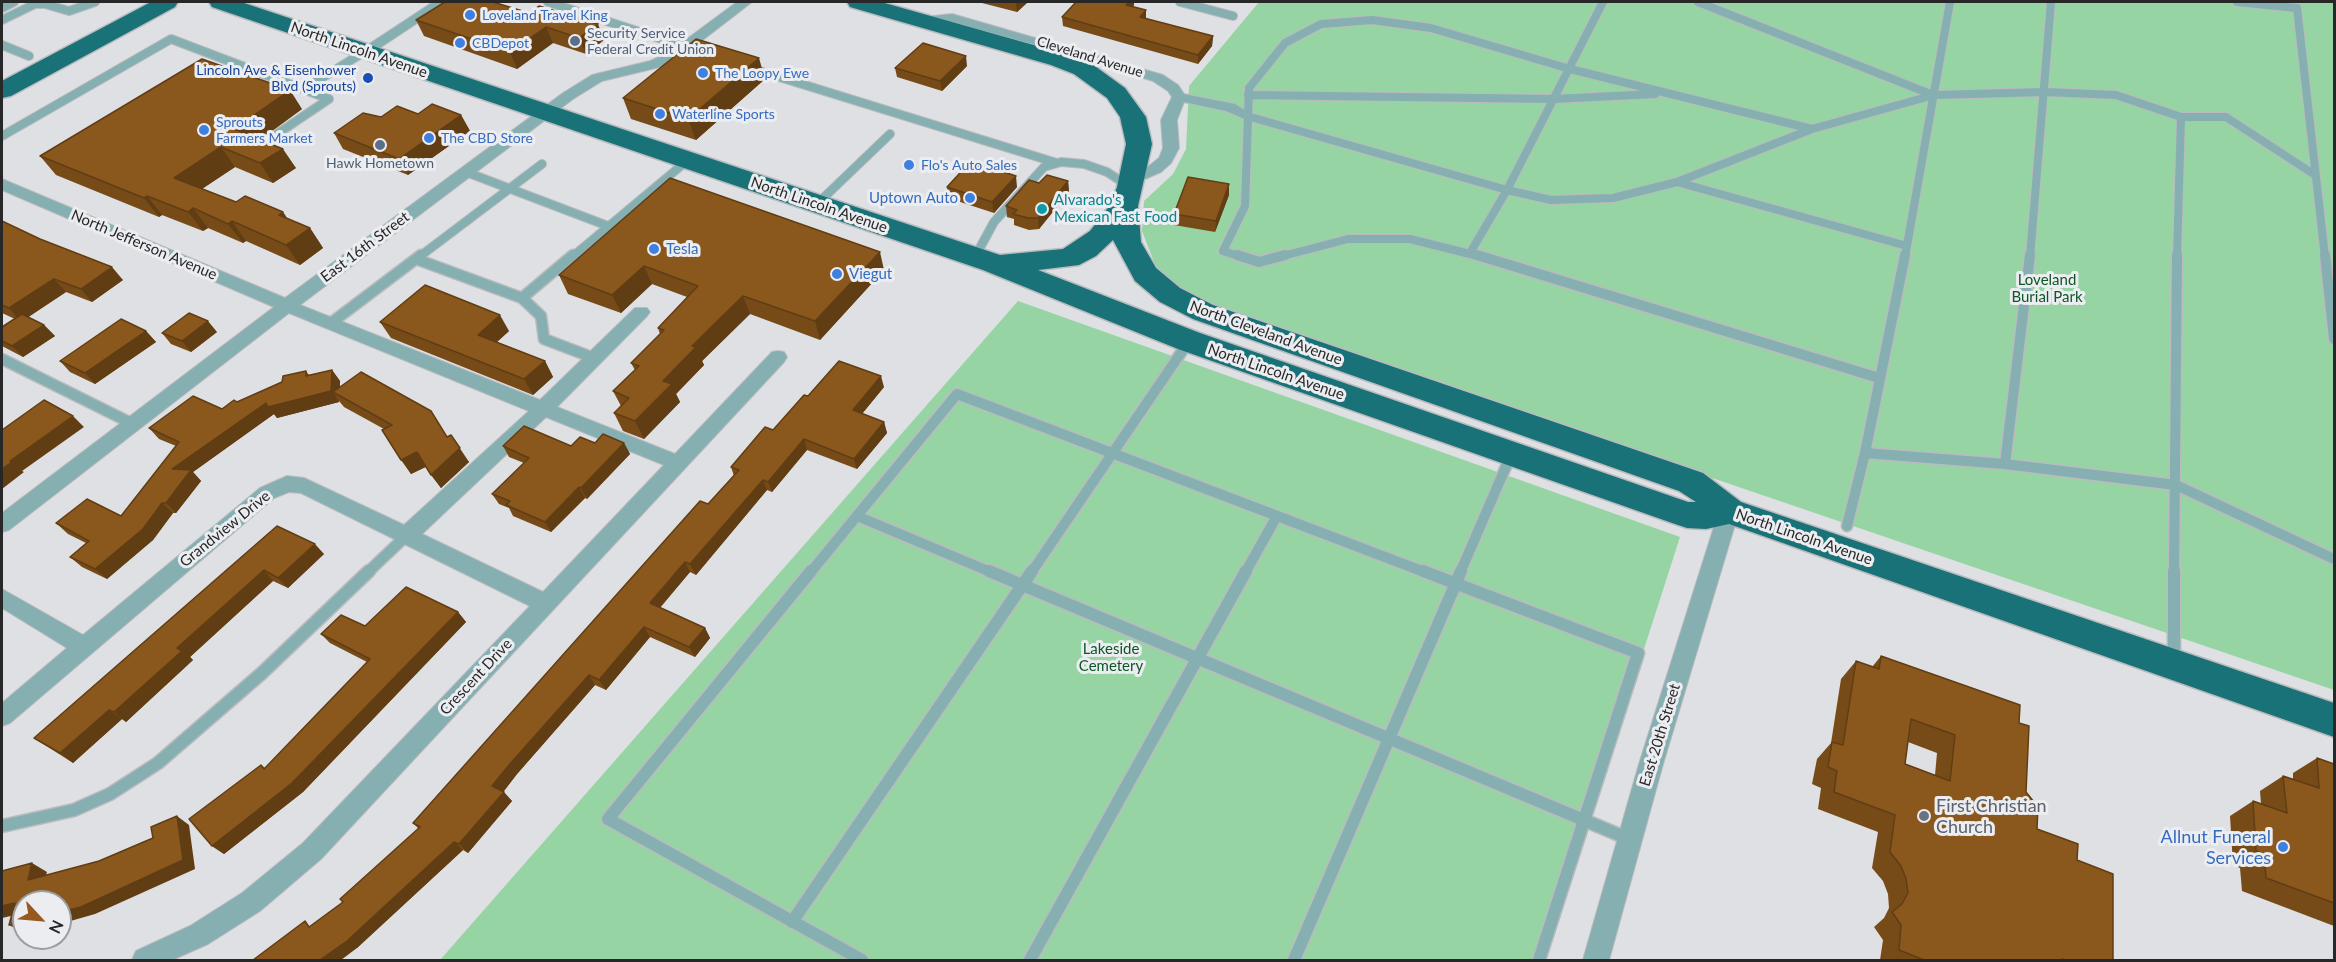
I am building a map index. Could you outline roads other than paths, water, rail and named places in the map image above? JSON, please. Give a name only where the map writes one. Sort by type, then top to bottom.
[{"type":"highway","points":[[2,70],[128,2]]},
{"type":"highway","points":[[2,91],[167,2]]},
{"type":"highway","name":"North Lincoln Avenue","points":[[220,2],[984,260],[1189,341],[1687,515],[1706,516],[1729,511],[2334,720]]},
{"type":"highway","name":"North Cleveland Avenue","points":[[858,2],[1060,60],[1096,76],[1116,93],[1132,117],[1139,144],[1129,191],[1127,242],[1145,274],[1170,296],[1203,312],[1691,482],[1729,511]]},
{"type":"highway","points":[[984,260],[1048,262],[1069,258],[1086,249],[1100,237],[1129,191]]},
{"type":"street","points":[[364,52],[442,2]]},
{"type":"street","name":"East 16th Street","points":[[2,524],[287,306],[545,113],[597,78],[655,64],[694,46],[746,2]]},
{"type":"street","name":"Cleveland Avenue","points":[[925,21],[952,18],[1037,41],[1158,78],[1173,88],[1179,97]]},
{"type":"street","points":[[1129,191],[1166,160],[1171,148],[1169,120],[1179,97],[1230,106],[1247,116]]},
{"type":"street","name":"North Jefferson Avenue","points":[[2,184],[287,306],[678,463]]},
{"type":"street","points":[[406,536],[543,409],[641,312]]},
{"type":"street","name":"Crescent Drive","points":[[145,960],[199,935],[251,902],[312,851],[778,357]]},
{"type":"street","name":"Grandview Drive","points":[[2,716],[267,493],[279,486],[295,484],[304,486],[545,603]]},
{"type":"street","name":"East 20th Street","points":[[1596,960],[1629,839],[1729,511]]},
{"type":"street","points":[[2,598],[84,647]]},
{"type":"lane","points":[[2,8],[14,2]]},
{"type":"lane","points":[[2,20],[35,4],[45,4],[69,11],[95,2]]},
{"type":"lane","points":[[548,2],[694,46]]},
{"type":"lane","points":[[1180,2],[1233,16]]},
{"type":"lane","points":[[1470,253],[1507,190],[1603,2]]},
{"type":"lane","points":[[1698,2],[1934,95]]},
{"type":"lane","points":[[1847,526],[1865,453],[1907,246],[1950,2]]},
{"type":"lane","points":[[2005,464],[2028,277],[2051,2]]},
{"type":"lane","points":[[2237,2],[2297,8],[2334,339]]},
{"type":"lane","points":[[1812,129],[1570,69],[1431,28],[1372,20],[1321,24],[1285,43],[1249,88],[1245,206],[1223,251],[1259,262],[1348,239],[1410,238],[1470,253],[1879,378]]},
{"type":"lane","points":[[2,136],[171,39],[329,99],[271,138]]},
{"type":"lane","points":[[2,45],[29,56]]},
{"type":"lane","points":[[304,89],[364,52]]},
{"type":"lane","points":[[221,68],[231,62]]},
{"type":"lane","points":[[745,66],[1057,164]]},
{"type":"lane","points":[[1247,116],[1507,190],[1551,200],[1613,198],[1677,182],[1812,129],[1934,95],[2045,92],[2116,95],[2181,117],[2226,117],[2315,175]]},
{"type":"lane","points":[[1248,95],[1554,99],[1667,93]]},
{"type":"lane","points":[[2174,665],[2175,320],[2181,117]]},
{"type":"lane","points":[[817,204],[890,135]]},
{"type":"lane","points":[[522,298],[687,160]]},
{"type":"lane","points":[[331,323],[542,164]]},
{"type":"lane","points":[[984,260],[994,222],[1044,167],[1057,164],[1084,164],[1107,172],[1129,191]]},
{"type":"lane","points":[[466,172],[608,226]]},
{"type":"lane","points":[[1677,182],[1907,246]]},
{"type":"lane","points":[[416,259],[522,298],[541,316],[544,339],[594,358]]},
{"type":"lane","points":[[792,922],[1189,341]]},
{"type":"lane","points":[[2,359],[133,424]]},
{"type":"lane","points":[[862,960],[608,819],[957,394],[1638,653],[1539,960]]},
{"type":"lane","points":[[1865,453],[2005,464],[2176,485],[2334,559]]},
{"type":"lane","points":[[1294,960],[1511,455]]},
{"type":"lane","points":[[857,516],[1629,839]]},
{"type":"lane","points":[[1030,960],[1277,516]]},
{"type":"lane","points":[[2,826],[74,810],[110,794],[158,763],[262,673],[406,536]]},
{"type":"place","name":"Loveland Travel King","points":[[470,15]]},
{"type":"place","name":"Security Service Federal Credit Union","points":[[575,41]]},
{"type":"place","name":"CBDepot","points":[[460,43]]},
{"type":"place","name":"The Loopy Ewe","points":[[703,73]]},
{"type":"place","name":"Lincoln Ave & Eisenhower Blvd (Sprouts)","points":[[368,78]]},
{"type":"place","name":"Waterline Sports","points":[[660,114]]},
{"type":"place","name":"Sprouts Farmers Market","points":[[204,130]]},
{"type":"place","name":"The CBD Store","points":[[429,138]]},
{"type":"place","name":"Hawk Hometown","points":[[380,145]]},
{"type":"place","name":"Flo's Auto Sales","points":[[909,165]]},
{"type":"place","name":"Uptown Auto","points":[[970,198]]},
{"type":"place","name":"Alvarado's Mexican Fast Food","points":[[1042,209]]},
{"type":"place","name":"Tesla","points":[[654,249]]},
{"type":"place","name":"Viegut","points":[[837,274]]},
{"type":"place","name":"First Christian Church","points":[[1924,816]]},
{"type":"place","name":"Allnut Funeral Services","points":[[2283,847]]},
{"type":"park label","name":"Loveland Burial Park","points":[[2047,288]]},
{"type":"park label","name":"Lakeside Cemetery","points":[[1111,658]]}]
